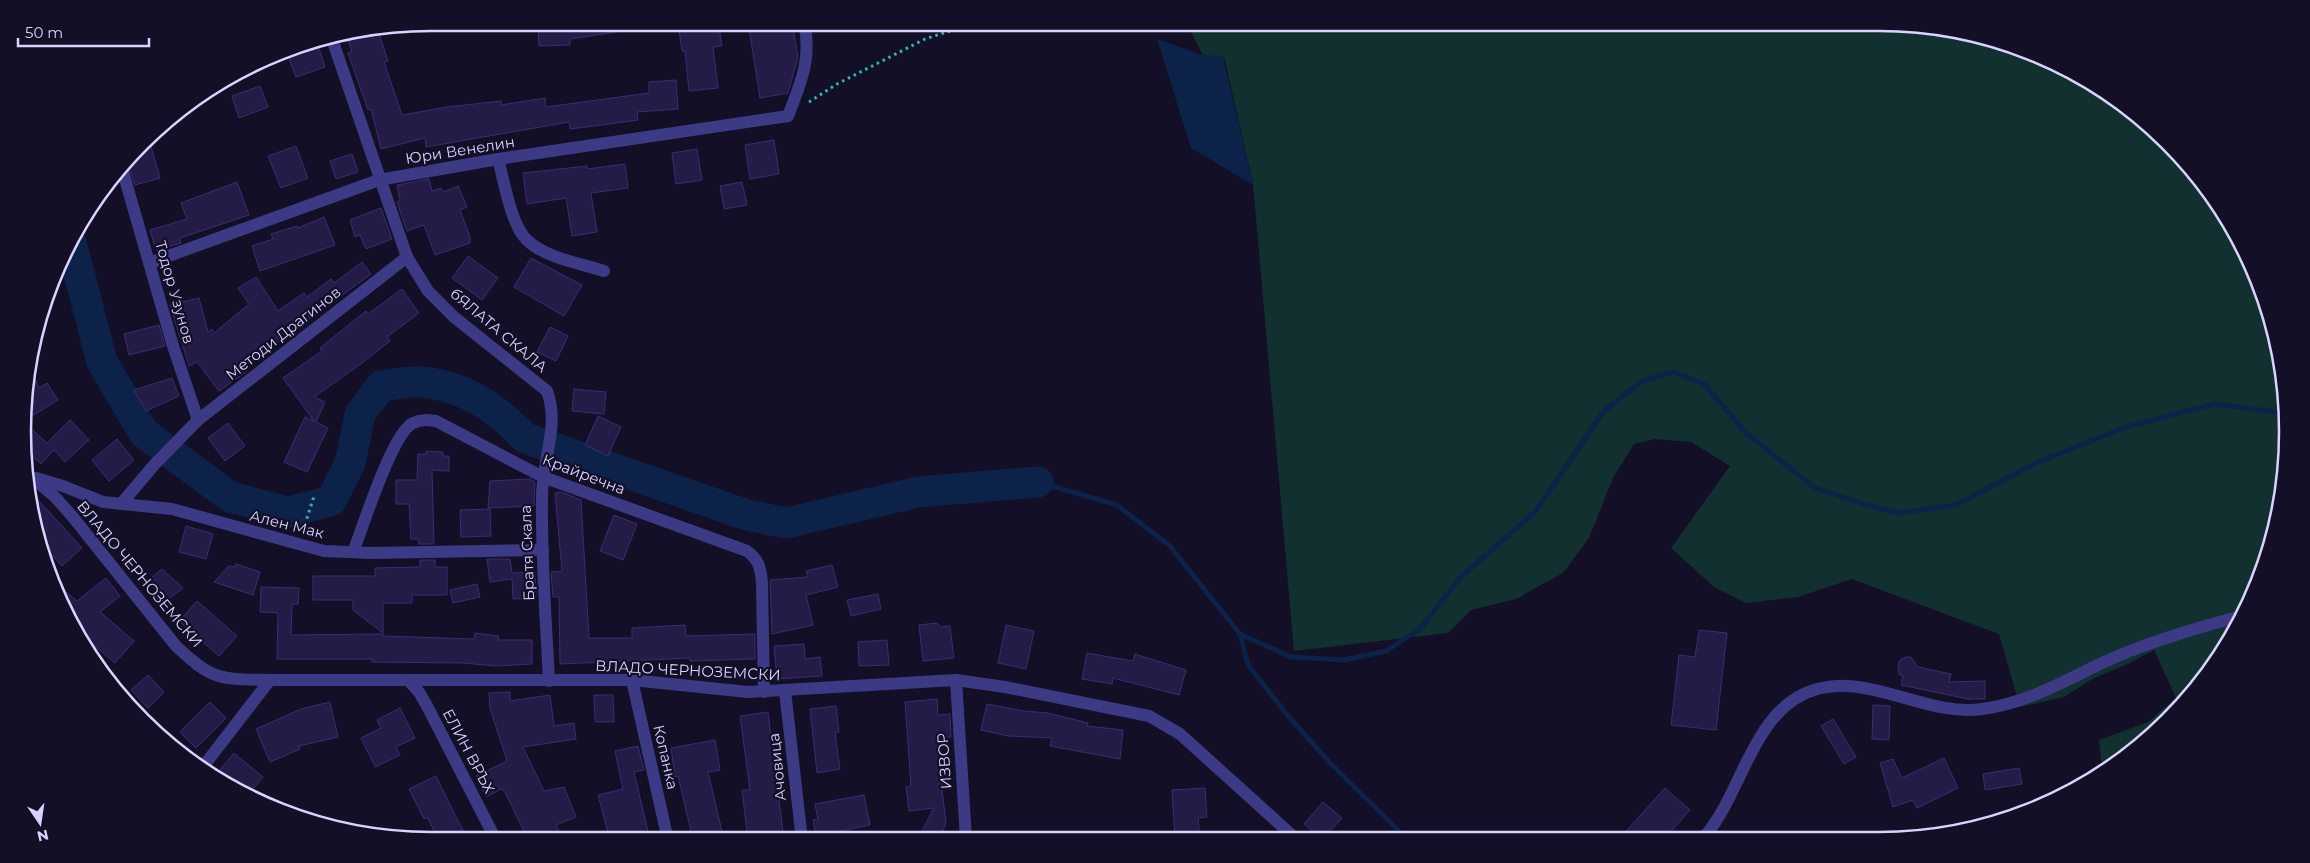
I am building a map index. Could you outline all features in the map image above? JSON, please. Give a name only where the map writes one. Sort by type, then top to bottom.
[{"type":"street","points":[[788,116],[807,66],[808,38],[806,31]]},
{"type":"street","name":"бЯЛАТА СКАЛА","points":[[334,44],[407,258],[428,291],[454,317],[547,391],[553,406],[553,424]]},
{"type":"street","name":"Юри Венелин","points":[[149,263],[379,180],[498,159],[788,116]]},
{"type":"street","points":[[498,159],[516,221],[525,239],[543,251],[604,271]]},
{"type":"street","name":"Тодор Узунов","points":[[124,176],[198,420]]},
{"type":"street","name":"Методи Драгинов","points":[[121,504],[154,465],[198,420],[407,258]]},
{"type":"street","name":"Крайречна","points":[[353,552],[394,445],[412,423],[423,419],[436,421],[544,473],[747,551],[757,558],[761,568],[762,584],[764,692]]},
{"type":"street","name":"Братя Скала","points":[[549,681],[543,550],[544,473],[553,424]]},
{"type":"street","name":"Ален Мак","points":[[34,477],[63,486],[103,502],[172,509],[324,551],[543,550]]},
{"type":"street","name":"ВЛАДО ЧЕРНОЗЕМСКИ","points":[[35,480],[72,516],[176,646],[195,664],[211,675],[227,679],[270,680],[632,680],[764,692],[956,680],[1005,687],[1149,716],[1180,734],[1288,832]]},
{"type":"street","points":[[1712,832],[1755,746],[1775,717],[1798,698],[1822,688],[1851,686],[1946,709],[1981,710],[2019,702],[2056,687],[2111,660],[2200,626],[2232,618]]},
{"type":"street","points":[[206,762],[270,680]]},
{"type":"street","name":"ЕЛИН ВРЪХ","points":[[408,680],[419,692],[426,704],[492,832]]},
{"type":"street","name":"Копанка","points":[[632,680],[666,832]]},
{"type":"street","name":"ИЗВОР","points":[[956,680],[966,832]]},
{"type":"street","name":"Ачовица","points":[[785,691],[801,832]]},
{"type":"path","points":[[788,116],[837,84],[926,39],[950,31]]},
{"type":"path","points":[[301,537],[314,496]]},
{"type":"green space","points":[[1190,31],[1878,31],[1931,35],[1982,45],[2032,62],[2079,85],[2122,114],[2162,148],[2196,188],[2225,231],[2237,254],[2258,303],[2265,328],[2271,353],[2278,405],[2279,432],[2275,484],[2271,510],[2258,560],[2225,632],[2196,675],[2162,715],[2102,764],[2099,740],[2148,722],[2176,698],[2154,650],[2128,664],[2094,678],[2064,697],[2020,707],[1999,634],[1852,579],[1798,597],[1746,603],[1714,587],[1671,548],[1730,466],[1691,442],[1655,439],[1634,444],[1613,478],[1589,538],[1563,573],[1516,599],[1471,610],[1448,633],[1294,651],[1253,184],[1224,57],[1203,55]]},
{"type":"water","points":[[1157,39],[1203,55],[1223,57],[1253,185],[1191,148]]},
{"type":"building","points":[[538,31],[623,31],[570,39],[570,45],[539,46]]},
{"type":"building","points":[[679,31],[720,31],[722,46],[713,47],[718,88],[689,91],[685,51],[682,51]]},
{"type":"building","points":[[749,31],[794,31],[798,57],[788,93],[760,98]]},
{"type":"building","points":[[379,35],[388,61],[384,62],[402,115],[447,107],[501,101],[501,105],[545,98],[546,107],[649,93],[649,82],[676,80],[678,109],[637,112],[638,120],[609,124],[570,129],[569,122],[426,147],[425,138],[381,149],[371,109],[368,110],[348,53],[352,51],[348,40]]},
{"type":"building","points":[[319,48],[325,67],[296,77],[289,58]]},
{"type":"building","points":[[260,86],[268,107],[239,118],[232,96]]},
{"type":"building","points":[[774,140],[779,174],[750,179],[745,145]]},
{"type":"building","points":[[151,146],[160,178],[135,185],[129,170]]},
{"type":"building","points":[[296,146],[308,178],[281,188],[268,156]]},
{"type":"building","points":[[697,149],[702,180],[676,184],[672,153]]},
{"type":"building","points":[[352,154],[358,172],[336,179],[330,161]]},
{"type":"building","points":[[625,164],[628,188],[591,193],[597,232],[572,236],[566,198],[527,204],[523,173],[587,166],[587,169]]},
{"type":"building","points":[[429,179],[432,191],[441,188],[443,192],[458,186],[467,207],[460,210],[470,237],[470,243],[435,255],[424,225],[407,231],[397,202],[400,200],[397,185]]},
{"type":"building","points":[[237,182],[249,215],[180,238],[181,243],[156,250],[150,230],[187,219],[181,203]]},
{"type":"building","points":[[742,182],[747,205],[724,209],[720,186]]},
{"type":"building","points":[[381,208],[392,239],[366,249],[360,235],[355,237],[350,220]]},
{"type":"building","points":[[324,217],[335,245],[260,271],[252,246],[273,239],[271,234],[297,226],[298,228]]},
{"type":"building","points":[[468,256],[498,278],[482,300],[452,278]]},
{"type":"building","points":[[531,258],[582,285],[564,316],[514,287]]},
{"type":"building","points":[[362,262],[371,274],[243,368],[246,372],[219,391],[197,362],[189,366],[170,305],[199,298],[208,332],[212,329],[214,333],[249,304],[238,288],[256,277],[278,311],[304,293],[307,297],[331,279],[334,283]]},
{"type":"building","points":[[402,289],[419,313],[387,337],[390,341],[314,397],[325,402],[316,422],[328,428],[307,472],[284,462],[305,417],[314,421],[283,378],[322,351],[320,348],[366,311],[368,314]]},
{"type":"building","points":[[159,325],[165,346],[129,355],[124,334]]},
{"type":"building","points":[[550,327],[568,336],[556,361],[537,352]]},
{"type":"building","points":[[172,378],[179,396],[146,411],[134,390]]},
{"type":"building","points":[[35,379],[39,388],[47,383],[58,400],[32,416]]},
{"type":"building","points":[[574,389],[606,392],[604,414],[572,411]]},
{"type":"building","points":[[598,416],[621,427],[608,456],[585,445]]},
{"type":"building","points":[[70,420],[89,440],[65,462],[54,450],[41,464],[32,456],[31,429],[47,443]]},
{"type":"building","points":[[228,423],[245,446],[225,461],[208,438]]},
{"type":"building","points":[[117,439],[134,460],[109,481],[92,460]]},
{"type":"building","points":[[426,451],[443,452],[443,456],[449,456],[449,471],[432,470],[434,544],[419,544],[418,539],[411,539],[409,504],[396,504],[396,480],[417,480],[418,454],[426,454]]},
{"type":"building","points":[[530,479],[535,482],[534,506],[488,508],[490,481]]},
{"type":"building","points":[[562,492],[581,500],[589,638],[632,638],[632,628],[685,625],[686,636],[755,634],[755,659],[690,661],[689,658],[560,664],[559,597],[553,597],[551,572],[562,571],[555,493]]},
{"type":"building","points":[[37,499],[82,548],[62,566],[50,553]]},
{"type":"building","points":[[490,509],[491,536],[461,537],[460,510]]},
{"type":"building","points":[[614,515],[637,524],[623,560],[600,551]]},
{"type":"building","points":[[186,526],[213,534],[206,559],[179,552]]},
{"type":"building","points":[[487,559],[510,559],[512,573],[535,572],[536,598],[513,599],[512,579],[490,582]]},
{"type":"building","points":[[420,560],[435,560],[435,567],[447,567],[447,595],[412,595],[412,603],[383,603],[383,633],[353,610],[353,600],[313,600],[313,576],[375,576],[375,568],[420,567]]},
{"type":"building","points":[[236,564],[260,572],[253,595],[214,582],[229,566],[235,567]]},
{"type":"building","points":[[832,565],[838,587],[806,595],[813,625],[772,634],[770,580],[808,577],[806,571]]},
{"type":"building","points":[[162,569],[183,588],[165,602],[148,580]]},
{"type":"building","points":[[106,578],[120,596],[100,612],[134,641],[115,663],[93,644],[65,591],[77,601]]},
{"type":"building","points":[[477,584],[480,597],[453,603],[450,590]]},
{"type":"building","points":[[261,587],[299,588],[298,604],[292,604],[291,635],[383,634],[383,636],[474,639],[475,633],[499,636],[498,640],[532,640],[532,664],[496,666],[463,663],[372,662],[372,659],[277,659],[278,613],[260,612]]},
{"type":"building","points":[[878,594],[881,609],[851,616],[847,600]]},
{"type":"building","points":[[197,601],[237,636],[219,656],[179,621]]},
{"type":"building","points":[[937,623],[940,627],[950,626],[954,658],[923,661],[919,625]]},
{"type":"building","points":[[1006,625],[1034,631],[1026,669],[998,663]]},
{"type":"building","points":[[1699,630],[1727,633],[1716,730],[1671,725],[1679,655],[1695,657]]},
{"type":"building","points":[[887,640],[889,665],[859,666],[858,642]]},
{"type":"building","points":[[804,644],[805,659],[820,657],[822,676],[777,679],[774,646]]},
{"type":"building","points":[[1087,653],[1133,661],[1135,654],[1186,670],[1179,695],[1113,678],[1112,684],[1082,679]]},
{"type":"building","points":[[1911,657],[1918,667],[1951,674],[1949,682],[1985,681],[1985,699],[1968,699],[1901,685],[1903,676],[1899,674],[1898,665],[1900,660]]},
{"type":"building","points":[[148,675],[164,692],[148,708],[131,690]]},
{"type":"building","points":[[510,692],[510,701],[550,695],[554,726],[574,723],[576,739],[523,747],[544,791],[564,787],[576,817],[556,825],[560,832],[524,832],[505,792],[501,789],[486,797],[476,776],[507,761],[490,708],[489,693]]},
{"type":"building","points":[[594,695],[613,695],[614,722],[595,722]]},
{"type":"building","points":[[937,699],[938,715],[950,714],[951,737],[940,738],[943,771],[940,772],[946,823],[944,832],[922,832],[934,808],[909,811],[906,787],[911,786],[905,702]]},
{"type":"building","points":[[210,702],[226,718],[196,748],[180,732]]},
{"type":"building","points":[[330,702],[338,737],[299,746],[300,749],[270,762],[256,729],[301,709]]},
{"type":"building","points":[[987,704],[1024,711],[1048,713],[1088,723],[1087,726],[1123,730],[1120,759],[1050,746],[1052,738],[1008,736],[981,730]]},
{"type":"building","points":[[1873,705],[1890,706],[1889,740],[1872,739]]},
{"type":"building","points":[[836,706],[839,732],[835,733],[840,769],[817,773],[810,709]]},
{"type":"building","points":[[400,708],[415,738],[396,747],[400,755],[375,767],[361,738],[381,728],[377,720]]},
{"type":"building","points":[[768,712],[783,832],[747,832],[742,790],[750,790],[740,716]]},
{"type":"building","points":[[1833,719],[1856,757],[1844,764],[1821,726]]},
{"type":"building","points":[[715,740],[720,770],[708,772],[722,832],[691,832],[678,776],[675,777],[671,748]]},
{"type":"building","points":[[638,746],[644,770],[634,772],[648,832],[608,832],[598,795],[623,789],[615,751]]},
{"type":"building","points":[[234,753],[263,777],[253,789],[220,771]]},
{"type":"building","points":[[1944,758],[1958,788],[1917,808],[1913,800],[1893,807],[1880,763],[1893,759],[1902,778]]},
{"type":"building","points":[[2019,768],[2022,784],[1985,790],[1983,774]]},
{"type":"building","points":[[436,776],[464,832],[435,832],[427,817],[424,819],[409,789]]},
{"type":"building","points":[[1205,788],[1207,817],[1198,818],[1199,832],[1175,832],[1172,790]]},
{"type":"building","points":[[1665,788],[1690,810],[1670,832],[1625,832]]},
{"type":"building","points":[[864,795],[870,825],[836,832],[815,832],[813,820],[818,819],[815,804]]},
{"type":"building","points":[[1323,802],[1342,818],[1329,832],[1314,832],[1304,824]]},
{"type":"waterway","points":[[74,253],[102,362],[144,433],[230,497],[288,512],[331,501],[350,463],[360,414],[381,386],[414,382],[450,388],[478,400],[490,407],[525,438],[747,515],[786,523],[918,492],[1038,482]]},
{"type":"waterway","points":[[1038,482],[1117,505],[1170,546],[1240,634],[1291,657],[1344,660],[1386,651],[1420,629],[1460,578],[1535,512],[1604,411],[1642,381],[1673,372],[1704,384],[1746,433],[1815,488],[1898,513],[1956,505],[2036,463],[2126,427],[2214,404],[2278,412]]},
{"type":"waterway","points":[[1240,634],[1248,665],[1289,717],[1331,764],[1400,832]]}]
